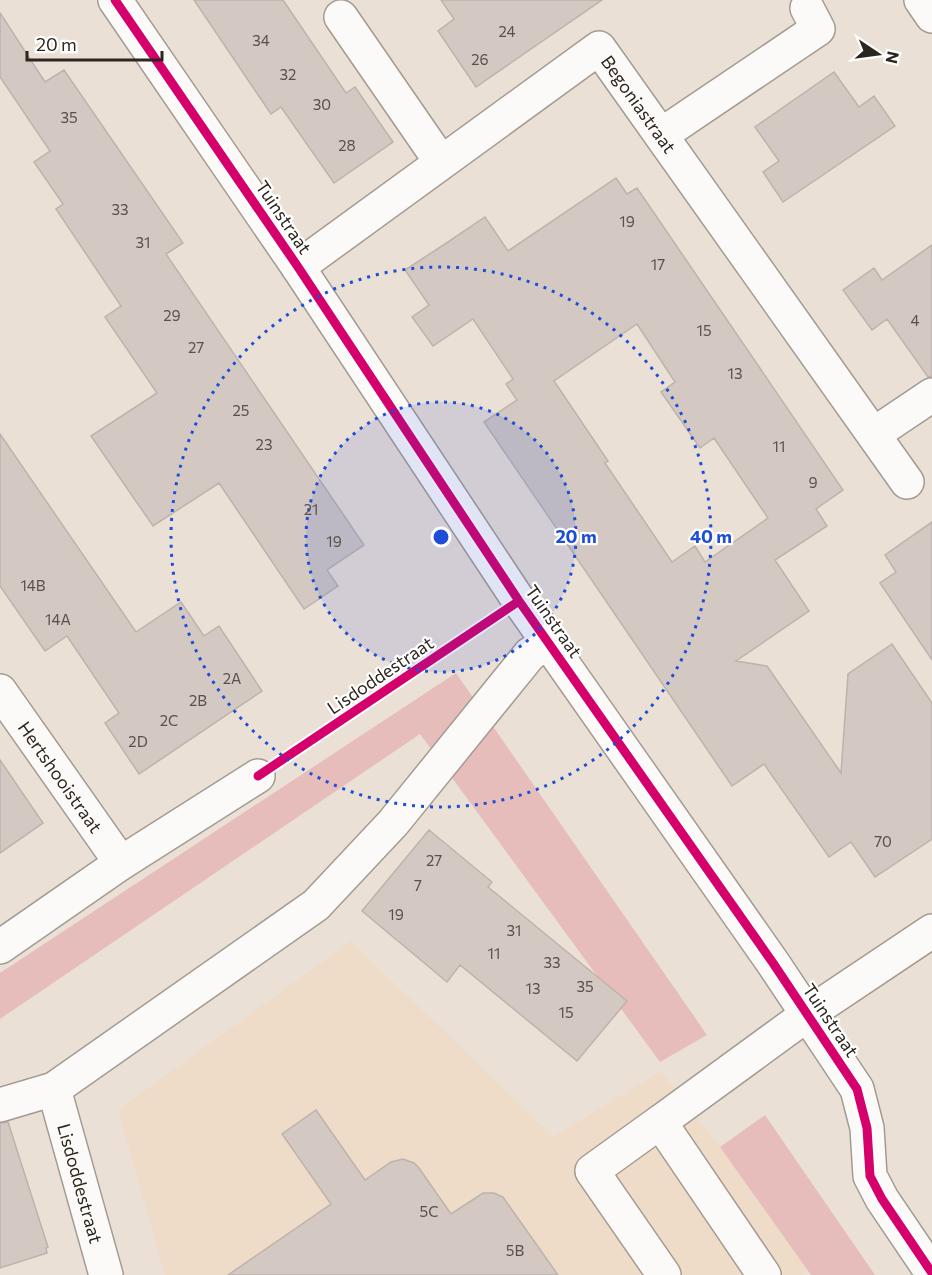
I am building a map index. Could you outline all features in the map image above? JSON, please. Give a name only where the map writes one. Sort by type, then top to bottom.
[{"type":"street","name":"Tuinstraat","points":[[115,0],[298,267],[519,601],[808,1014],[857,1089],[867,1128],[870,1176],[882,1199],[932,1273]]},
{"type":"street","points":[[921,0],[932,16]]},
{"type":"street","points":[[661,135],[818,29],[807,8]]},
{"type":"street","points":[[341,17],[441,162]]},
{"type":"street","name":"Begoniastraat","points":[[298,267],[599,48],[907,482]]},
{"type":"street","points":[[874,434],[932,395]]},
{"type":"street","points":[[0,1105],[54,1089],[316,905],[393,823],[530,654],[549,642]]},
{"type":"street","name":"Hertshooistraat","points":[[0,691],[121,863]]},
{"type":"street","points":[[0,947],[121,863],[258,776]]},
{"type":"street","points":[[664,1275],[592,1171],[808,1014],[932,931]]},
{"type":"street","name":"Lisdoddestraat","points":[[54,1089],[106,1275]]},
{"type":"street","points":[[660,1122],[764,1275]]},
{"type":"shaded area","points":[[456,673],[707,1035],[660,1062],[420,734],[0,1019],[0,973]]},
{"type":"shaded area","points":[[351,941],[553,1137],[661,1071],[720,1147],[808,1270],[802,1275],[165,1275],[118,1110]]},
{"type":"shaded area","points":[[765,1115],[875,1275],[811,1275],[720,1147]]},
{"type":"building","points":[[194,0],[283,0],[346,93],[355,87],[393,142],[334,183],[281,107],[271,114]]},
{"type":"building","points":[[441,0],[602,0],[476,87],[438,31],[454,19]]},
{"type":"building","points":[[0,13],[45,82],[64,70],[183,243],[166,254],[364,545],[327,570],[338,586],[304,609],[219,483],[153,526],[91,436],[157,393],[105,317],[121,306],[56,209],[63,204],[34,162],[50,151],[0,77]]},
{"type":"building","points":[[834,72],[859,107],[874,96],[895,126],[783,202],[763,172],[779,161],[755,127]]},
{"type":"building","points":[[616,178],[627,194],[637,188],[843,490],[816,509],[827,526],[775,560],[809,611],[736,661],[767,666],[841,773],[848,674],[892,644],[932,703],[932,839],[875,877],[851,842],[829,857],[764,764],[732,786],[484,422],[517,400],[506,384],[513,379],[473,319],[433,346],[412,317],[429,305],[405,270],[485,217],[508,251]],"holes":[[[637,324],[675,382],[661,392],[700,448],[714,438],[768,518],[705,562],[695,546],[672,562],[605,463],[608,461],[554,381]]]},
{"type":"building","points":[[932,245],[932,376],[928,377],[887,319],[872,330],[843,290],[874,268],[882,280]]},
{"type":"building","points":[[0,434],[136,632],[181,602],[204,636],[219,626],[262,691],[139,774],[105,723],[119,713],[67,636],[45,651],[0,586]]},
{"type":"building","points":[[932,522],[932,660],[880,583],[896,572],[885,555]]},
{"type":"building","points":[[0,760],[43,823],[0,853]]},
{"type":"building","points":[[429,830],[492,882],[488,887],[627,1001],[577,1061],[460,965],[447,982],[362,911]]},
{"type":"building","points":[[316,1110],[365,1180],[391,1162],[403,1159],[414,1163],[419,1168],[451,1214],[483,1193],[494,1193],[503,1197],[558,1275],[228,1275],[331,1204],[282,1134]]},
{"type":"building","points":[[8,1122],[48,1247],[46,1248],[47,1253],[0,1268],[0,1123]]},
{"type":"cycle path","points":[[115,0],[298,267],[519,601],[773,963],[857,1089],[867,1128],[870,1176],[882,1199],[932,1273]]},
{"type":"cycle path","points":[[258,776],[519,601]]}]
